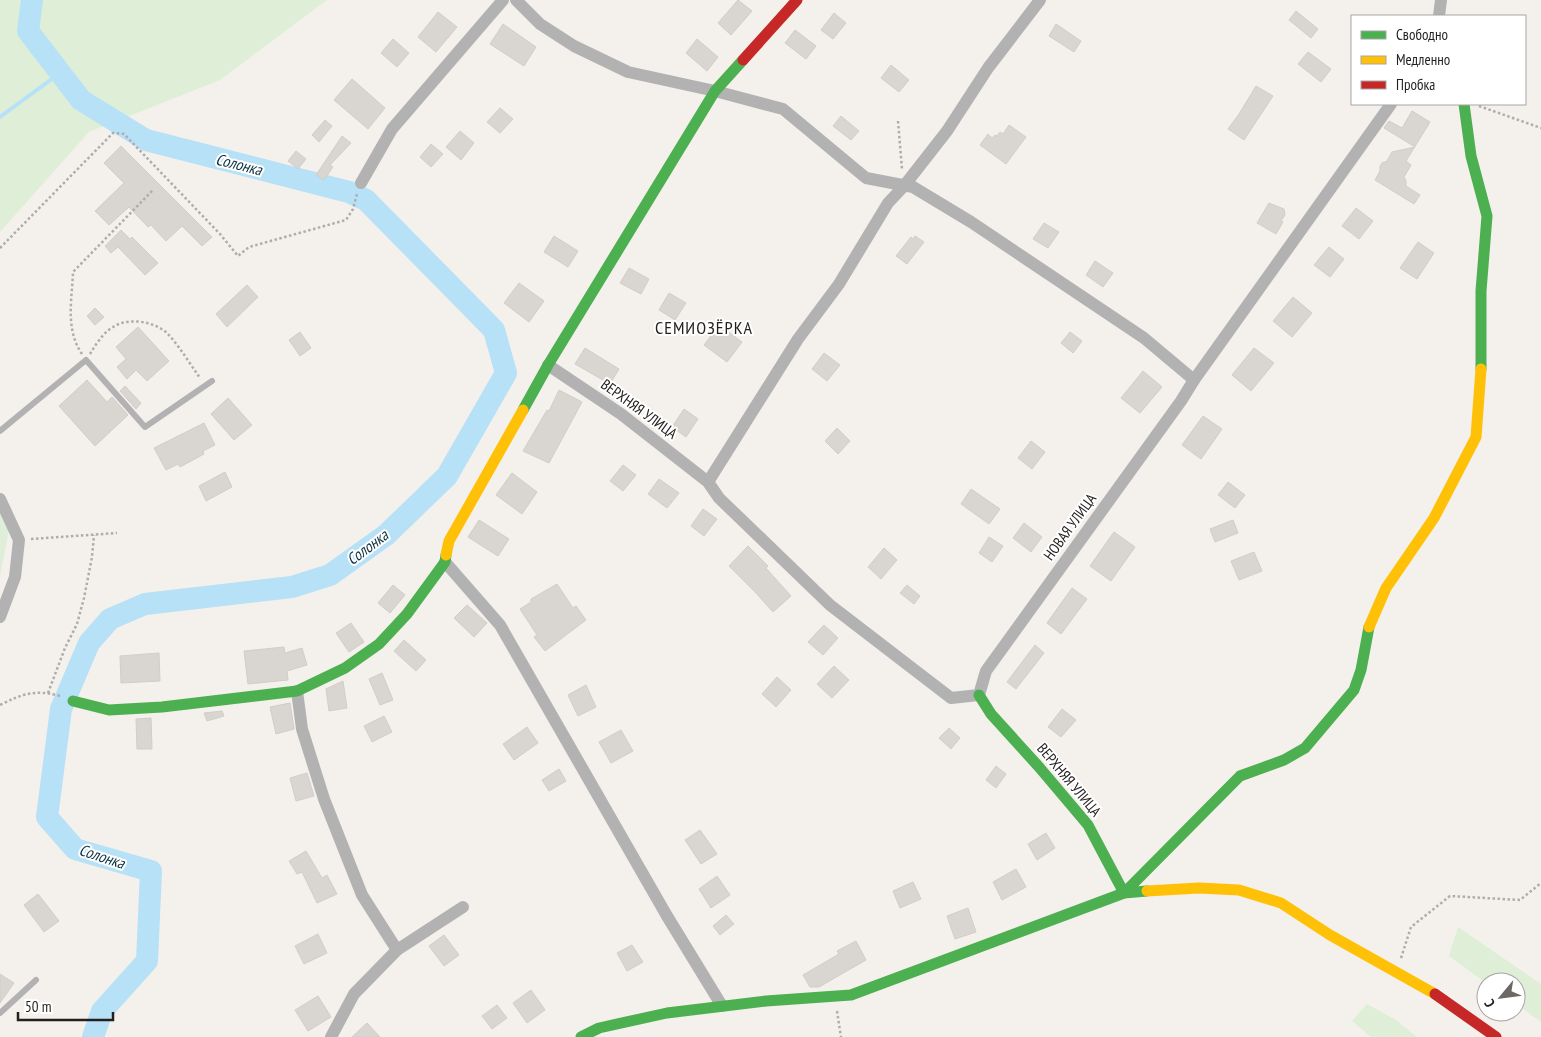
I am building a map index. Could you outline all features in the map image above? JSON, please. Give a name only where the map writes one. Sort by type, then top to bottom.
[{"type":"street","points":[[361,183],[392,129],[503,0]]},
{"type":"street","points":[[516,0],[540,24],[574,46],[628,72],[715,90],[783,108],[866,178],[913,187],[971,222],[1144,338],[1194,380]]},
{"type":"street","points":[[73,701],[109,710],[162,707],[297,691],[345,668],[379,644],[407,614],[445,562],[449,541],[548,365],[715,90],[797,0]]},
{"type":"street","points":[[708,482],[798,339],[839,284],[888,203],[904,186],[947,131],[988,68],[1040,0]]},
{"type":"street","points":[[1439,15],[1441,0]]},
{"type":"street","name":"НОВАЯ УЛИЦА","points":[[979,695],[986,671],[1181,401],[1389,105]]},
{"type":"street","points":[[1124,893],[1240,776],[1284,760],[1305,748],[1354,690],[1361,670],[1367,631],[1386,588],[1434,518],[1476,438],[1482,362],[1481,291],[1487,216],[1471,156],[1464,105]]},
{"type":"street","name":"ВЕРХНЯЯ УЛИЦА","points":[[548,365],[621,414],[708,482],[719,498],[830,605],[951,698],[979,695],[991,714],[1088,825],[1124,893]]},
{"type":"street","points":[[0,499],[19,540],[14,576],[0,617]]},
{"type":"street","points":[[445,562],[500,625],[667,916],[722,1006]]},
{"type":"street","points":[[297,691],[302,729],[324,799],[362,894],[398,950]]},
{"type":"street","points":[[580,1037],[599,1028],[667,1013],[722,1006],[851,995],[1124,893],[1198,888],[1239,890],[1281,903],[1330,935],[1430,990],[1496,1037]]},
{"type":"street","points":[[331,1037],[354,994],[398,950],[463,907]]},
{"type":"lane","points":[[0,431],[86,360],[145,427],[212,381]]},
{"type":"lane","points":[[0,1013],[36,980]]},
{"type":"path","points":[[1475,105],[1541,128]]},
{"type":"path","points":[[898,121],[904,186]]},
{"type":"path","points":[[0,248],[113,133],[124,134],[220,234],[238,256],[249,247],[346,220],[353,209],[361,183]]},
{"type":"path","points":[[153,190],[73,272],[70,327],[75,344],[86,360],[97,342],[114,326],[133,321],[148,323],[166,332],[206,385]]},
{"type":"path","points":[[19,540],[117,533]]},
{"type":"path","points":[[48,693],[65,648],[77,624],[92,557],[94,535]]},
{"type":"path","points":[[0,705],[24,694],[48,693],[58,696]]},
{"type":"path","points":[[1396,972],[1410,927],[1450,896],[1520,900],[1541,884]]},
{"type":"path","points":[[835,996],[841,1037]]},
{"type":"green space","points":[[0,0],[327,0],[220,80],[89,132],[0,232]]},
{"type":"green space","points":[[0,512],[9,530],[0,576]]},
{"type":"green space","points":[[1458,927],[1524,972],[1476,972],[1476,976],[1449,956]]},
{"type":"green space","points":[[1526,974],[1541,984],[1541,1022],[1526,1011]]},
{"type":"green space","points":[[1367,1004],[1396,1020],[1417,1037],[1371,1037],[1352,1021]]},
{"type":"building","points":[[738,0],[752,11],[731,35],[718,23]]},
{"type":"building","points":[[1296,11],[1318,29],[1311,38],[1289,20]]},
{"type":"building","points":[[438,12],[457,27],[436,52],[418,37]]},
{"type":"building","points":[[834,13],[846,23],[833,39],[821,30]]},
{"type":"building","points":[[503,24],[536,47],[524,66],[490,44]]},
{"type":"building","points":[[1056,24],[1081,41],[1074,52],[1049,36]]},
{"type":"building","points":[[795,30],[816,46],[806,59],[785,43]]},
{"type":"building","points":[[393,39],[409,53],[397,67],[381,53]]},
{"type":"building","points":[[697,39],[718,57],[707,71],[686,53]]},
{"type":"building","points":[[1308,52],[1331,69],[1321,82],[1298,64]]},
{"type":"building","points":[[891,65],[909,80],[899,92],[881,78]]},
{"type":"building","points":[[352,79],[385,108],[368,129],[334,100]]},
{"type":"building","points":[[1256,86],[1273,96],[1244,140],[1228,129]]},
{"type":"building","points":[[500,108],[513,119],[500,133],[487,122]]},
{"type":"building","points":[[1412,111],[1430,122],[1415,147],[1384,128],[1389,121],[1402,128]]},
{"type":"building","points":[[841,116],[859,131],[851,140],[833,126]]},
{"type":"building","points":[[325,120],[332,126],[319,142],[312,135]]},
{"type":"building","points":[[1009,125],[1026,137],[1006,164],[980,145],[988,134],[992,138],[1000,132],[1003,134]]},
{"type":"building","points":[[460,131],[474,143],[461,160],[446,147]]},
{"type":"building","points":[[342,136],[351,143],[330,165],[333,167],[324,180],[316,175]]},
{"type":"building","points":[[431,144],[443,154],[431,167],[420,157]]},
{"type":"building","points":[[121,146],[212,237],[202,246],[182,226],[166,241],[151,225],[148,227],[129,207],[109,225],[95,211],[124,183],[104,163]]},
{"type":"building","points":[[1415,147],[1406,161],[1411,165],[1404,177],[1406,186],[1420,195],[1414,204],[1375,180],[1380,171],[1380,166],[1387,161],[1392,152]]},
{"type":"building","points":[[296,151],[306,159],[298,169],[288,161]]},
{"type":"building","points":[[1269,203],[1284,209],[1285,215],[1281,221],[1283,222],[1276,234],[1257,223]]},
{"type":"building","points":[[1356,208],[1373,221],[1359,239],[1342,226]]},
{"type":"building","points":[[1044,223],[1059,232],[1048,248],[1033,239]]},
{"type":"building","points":[[121,230],[130,239],[132,237],[158,263],[145,275],[118,247],[111,253],[105,246]]},
{"type":"building","points":[[554,236],[578,251],[568,267],[544,252]]},
{"type":"building","points":[[915,236],[924,242],[907,264],[896,256],[911,237],[913,239]]},
{"type":"building","points":[[1418,242],[1434,253],[1417,279],[1400,268]]},
{"type":"building","points":[[1329,247],[1344,259],[1330,277],[1314,265]]},
{"type":"building","points":[[1095,261],[1113,273],[1103,287],[1086,275]]},
{"type":"building","points":[[629,268],[649,279],[641,294],[620,283]]},
{"type":"building","points":[[519,283],[544,301],[529,322],[504,303]]},
{"type":"building","points":[[247,285],[258,297],[227,327],[216,314]]},
{"type":"building","points":[[669,293],[686,303],[675,320],[659,310]]},
{"type":"building","points":[[1293,297],[1312,313],[1292,337],[1273,321]]},
{"type":"building","points":[[95,308],[104,317],[95,325],[87,316]]},
{"type":"building","points":[[719,325],[742,342],[727,362],[704,345]]},
{"type":"building","points":[[138,327],[169,361],[147,381],[136,370],[127,379],[117,367],[126,359],[116,347]]},
{"type":"building","points":[[300,332],[311,348],[300,356],[289,340]]},
{"type":"building","points":[[1070,332],[1082,341],[1073,353],[1061,343]]},
{"type":"building","points":[[585,348],[619,369],[610,384],[575,364]]},
{"type":"building","points":[[1254,348],[1274,363],[1251,391],[1232,375]]},
{"type":"building","points":[[824,353],[840,365],[827,381],[812,369]]},
{"type":"building","points":[[1143,371],[1162,387],[1140,413],[1121,398]]},
{"type":"building","points":[[87,380],[107,402],[112,397],[128,415],[95,446],[59,406]]},
{"type":"building","points":[[125,386],[141,403],[136,409],[120,391]]},
{"type":"building","points":[[559,390],[582,402],[549,463],[523,451],[547,410],[549,411]]},
{"type":"building","points":[[228,398],[252,425],[234,440],[211,414]]},
{"type":"building","points":[[684,409],[698,419],[686,437],[672,427]]},
{"type":"building","points":[[1203,416],[1222,429],[1201,459],[1182,445]]},
{"type":"building","points":[[204,423],[215,445],[203,451],[204,454],[180,467],[178,464],[166,470],[154,448]]},
{"type":"building","points":[[837,428],[850,441],[838,454],[825,441]]},
{"type":"building","points":[[1031,441],[1045,452],[1032,469],[1018,458]]},
{"type":"building","points":[[623,465],[636,475],[623,491],[610,481]]},
{"type":"building","points":[[225,472],[232,487],[206,501],[199,486]]},
{"type":"building","points":[[512,473],[537,492],[522,514],[496,495]]},
{"type":"building","points":[[659,479],[679,493],[667,508],[648,494]]},
{"type":"building","points":[[1228,482],[1245,495],[1235,508],[1218,495]]},
{"type":"building","points":[[971,489],[1000,509],[989,524],[961,504]]},
{"type":"building","points":[[703,509],[717,519],[704,536],[691,526]]},
{"type":"building","points":[[479,520],[509,539],[498,556],[468,537]]},
{"type":"building","points":[[1233,520],[1238,533],[1215,542],[1210,529]]},
{"type":"building","points":[[1024,523],[1042,537],[1031,552],[1013,538]]},
{"type":"building","points":[[1114,532],[1135,547],[1111,581],[1090,566]]},
{"type":"building","points":[[989,537],[1003,546],[992,562],[979,553]]},
{"type":"building","points":[[748,546],[768,566],[766,568],[791,596],[773,612],[729,566]]},
{"type":"building","points":[[884,548],[897,560],[881,579],[868,567]]},
{"type":"building","points":[[1254,552],[1262,571],[1239,580],[1231,561]]},
{"type":"building","points":[[557,584],[573,608],[576,606],[586,620],[545,651],[534,637],[537,635],[520,609],[531,602],[531,599]]},
{"type":"building","points":[[393,585],[405,595],[390,613],[378,603]]},
{"type":"building","points":[[907,585],[920,596],[914,604],[900,593]]},
{"type":"building","points":[[1072,588],[1087,599],[1061,634],[1047,623]]},
{"type":"building","points":[[467,605],[487,623],[474,637],[454,618]]},
{"type":"building","points":[[351,623],[364,642],[349,652],[336,633]]},
{"type":"building","points":[[824,625],[838,638],[823,655],[808,642]]},
{"type":"building","points":[[404,640],[426,660],[416,671],[394,651]]},
{"type":"building","points":[[1035,645],[1044,653],[1016,689],[1007,682]]},
{"type":"building","points":[[284,647],[285,653],[302,648],[307,665],[287,671],[288,680],[248,684],[244,651]]},
{"type":"building","points":[[159,653],[160,681],[121,683],[120,656]]},
{"type":"building","points":[[834,666],[849,680],[832,698],[817,684]]},
{"type":"building","points":[[382,673],[393,700],[380,705],[369,679]]},
{"type":"building","points":[[777,677],[791,690],[776,707],[762,694]]},
{"type":"building","points":[[343,681],[347,708],[329,711],[326,689]]},
{"type":"building","points":[[586,685],[596,707],[578,716],[568,695]]},
{"type":"building","points":[[290,703],[294,729],[276,734],[270,707]]},
{"type":"building","points":[[1062,709],[1076,720],[1061,737],[1048,727]]},
{"type":"building","points":[[222,711],[224,716],[207,721],[204,713]]},
{"type":"building","points":[[384,716],[392,732],[372,742],[364,726]]},
{"type":"building","points":[[151,718],[152,749],[137,749],[136,719]]},
{"type":"building","points":[[527,727],[538,743],[514,760],[503,744]]},
{"type":"building","points":[[949,728],[960,738],[951,749],[939,738]]},
{"type":"building","points":[[621,730],[633,751],[611,763],[599,742]]},
{"type":"building","points":[[996,766],[1006,774],[996,788],[986,780]]},
{"type":"building","points":[[559,769],[566,781],[549,791],[542,780]]},
{"type":"building","points":[[307,773],[314,796],[296,801],[290,778]]},
{"type":"building","points":[[700,830],[717,854],[701,864],[685,840]]},
{"type":"building","points":[[1046,833],[1055,848],[1037,860],[1028,844]]},
{"type":"building","points":[[306,851],[322,878],[327,875],[337,894],[317,903],[302,872],[297,874],[289,861]]},
{"type":"building","points":[[1016,869],[1026,887],[1002,900],[993,882]]},
{"type":"building","points":[[717,876],[730,895],[711,908],[699,889]]},
{"type":"building","points":[[913,882],[921,899],[900,908],[893,891]]},
{"type":"building","points":[[38,894],[59,921],[44,932],[24,905]]},
{"type":"building","points":[[968,908],[976,932],[955,939],[947,916]]},
{"type":"building","points":[[726,915],[734,924],[720,935],[713,926]]},
{"type":"building","points":[[318,934],[327,953],[304,964],[295,946]]},
{"type":"building","points":[[444,935],[459,955],[444,966],[429,946]]},
{"type":"building","points":[[856,941],[866,960],[819,987],[810,987],[803,975],[839,954],[837,951]]},
{"type":"building","points":[[632,945],[643,962],[627,971],[617,953]]},
{"type":"building","points":[[0,974],[14,983],[0,1003]]},
{"type":"building","points":[[531,990],[545,1010],[527,1023],[513,1003]]},
{"type":"building","points":[[318,996],[331,1017],[308,1031],[295,1010]]},
{"type":"building","points":[[497,1005],[507,1018],[492,1029],[482,1016]]},
{"type":"building","points":[[367,1023],[380,1037],[352,1037]]},
{"type":"waterway","name":"Солонка","points":[[32,0],[28,31],[81,100],[146,140],[349,192],[366,200],[494,330],[506,373],[447,476],[386,535],[330,575],[292,587],[145,604],[110,619],[89,643],[61,709],[47,817],[75,849],[151,871],[147,961],[102,1011],[93,1037]]},
{"type":"waterway","name":"Солонка","points":[[0,117],[60,73]]},
{"type":"traffic: fast","points":[[523,410],[548,365],[715,91],[743,60]]},
{"type":"traffic: fast","points":[[1464,105],[1471,156],[1487,216],[1481,291],[1481,369]]},
{"type":"traffic: fast","points":[[73,701],[109,710],[162,707],[297,691],[345,668],[379,644],[407,614],[445,562],[446,555]]},
{"type":"traffic: fast","points":[[979,695],[991,714],[1088,825],[1124,893],[1240,776],[1284,760],[1305,748],[1354,690],[1361,670],[1369,627]]},
{"type":"traffic: fast","points":[[581,1037],[599,1028],[667,1013],[766,1001],[851,995],[1124,893],[1147,891]]},
{"type":"traffic: slow","points":[[1369,627],[1386,588],[1434,518],[1476,437],[1481,369]]},
{"type":"traffic: slow","points":[[446,555],[449,541],[523,410]]},
{"type":"traffic: slow","points":[[1147,891],[1199,888],[1239,890],[1281,903],[1330,935],[1435,994]]},
{"type":"traffic: jam","points":[[743,60],[797,0]]},
{"type":"traffic: jam","points":[[1435,994],[1496,1037]]},
{"type":"district","name":"СЕМИОЗЁРКА","points":[[704,328]]}]
